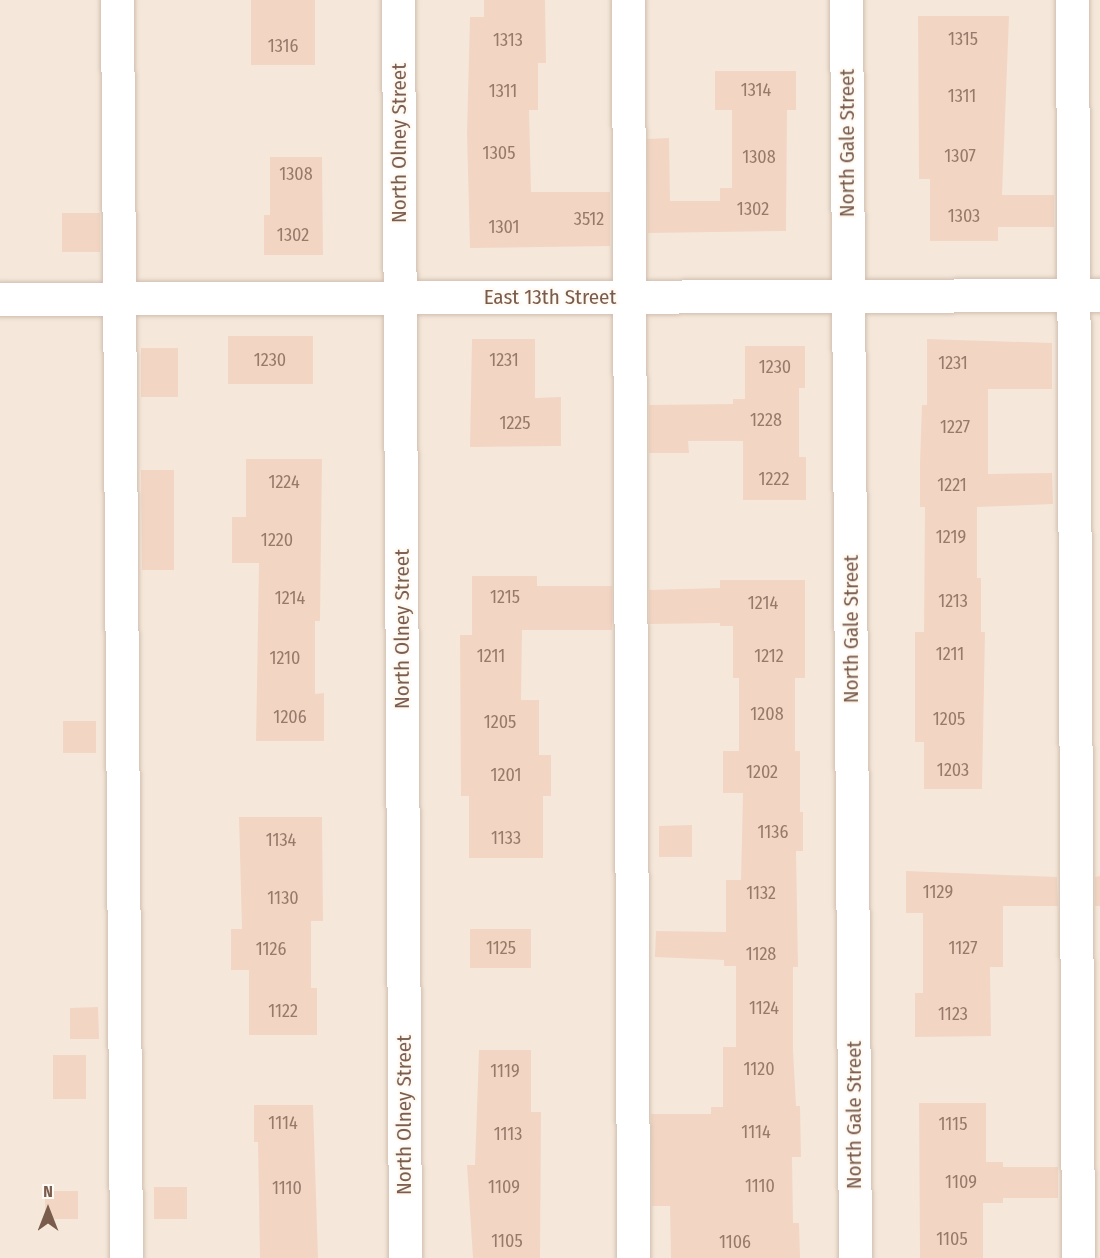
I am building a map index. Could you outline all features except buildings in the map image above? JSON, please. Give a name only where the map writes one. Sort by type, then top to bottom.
[{"type":"street","points":[[117,0],[126,1258]]},
{"type":"street","name":"North Olney Street","points":[[398,0],[405,1258]]},
{"type":"street","points":[[628,0],[633,1258]]},
{"type":"street","name":"North Gale Street","points":[[846,0],[855,1258]]},
{"type":"street","points":[[1072,0],[1086,296],[1078,1258]]},
{"type":"street","name":"East 13th Street","points":[[0,299],[1086,296]]},
{"type":"shaded area","points":[[0,0],[1100,0],[1100,1258],[0,1258]]}]
